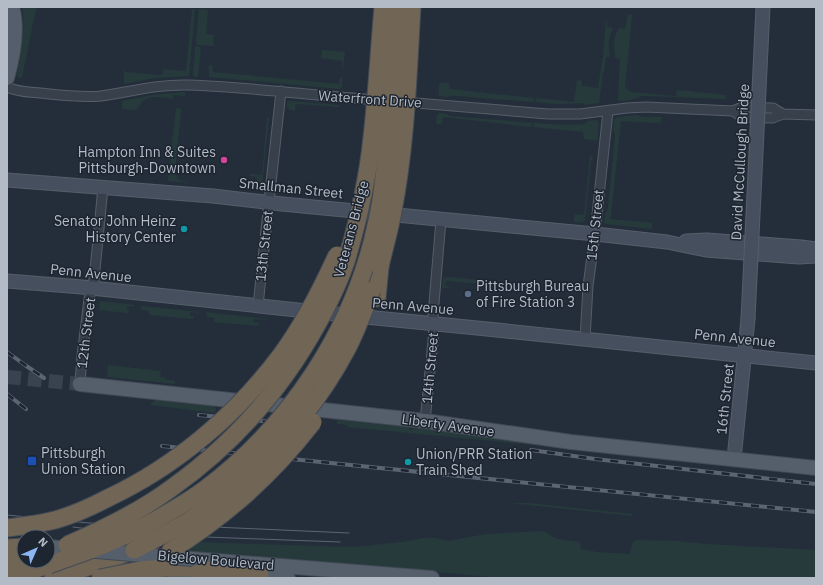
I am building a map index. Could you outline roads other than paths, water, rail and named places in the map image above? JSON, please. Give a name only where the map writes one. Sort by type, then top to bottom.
[{"type":"highway","name":"Veterans Bridge","points":[[56,549],[117,522],[147,505],[198,468],[222,447],[265,402],[312,334],[338,281],[347,257],[366,178],[372,138],[383,7]]},
{"type":"highway","points":[[7,578],[49,565],[114,541],[175,509],[203,490],[231,468],[260,440],[285,412],[317,368],[336,336],[350,306],[370,249],[377,222],[388,137],[398,7]]},
{"type":"highway","points":[[53,578],[134,550],[189,520],[227,493],[249,474],[291,431],[329,379],[347,349],[361,320],[380,267],[393,211],[399,178],[406,109],[412,7]]},
{"type":"highway","points":[[7,528],[55,520],[88,508],[126,490],[192,446],[242,400],[280,355],[299,328],[322,288],[356,208],[366,178]]},
{"type":"highway","points":[[116,578],[139,568],[170,551],[196,534],[245,496],[291,449],[318,415],[336,387],[377,298],[380,267]]},
{"type":"highway","points":[[100,578],[140,570],[169,573],[188,568],[260,576]]},
{"type":"main road","points":[[7,78],[12,56],[14,29],[14,14],[12,7]]},
{"type":"main road","name":"Liberty Avenue","points":[[80,384],[425,421],[571,442],[816,468]]},
{"type":"main road","name":"Bigelow Boulevard","points":[[56,548],[432,578]]},
{"type":"main road","name":"Bigelow Boulevard","points":[[260,576],[288,578]]},
{"type":"street","name":"David McCullough Bridge","points":[[748,319],[763,7]]},
{"type":"street","name":"Waterfront Drive","points":[[7,87],[12,90],[44,94],[86,96],[113,94],[157,86],[188,85],[548,114],[580,114],[646,106],[733,111],[742,117],[773,118],[783,114],[816,115]]},
{"type":"street","name":"13th Street","points":[[258,306],[281,92]]},
{"type":"street","name":"15th Street","points":[[585,339],[588,286],[608,111]]},
{"type":"street","name":"Smallman Street","points":[[7,180],[213,196],[441,220],[595,234],[667,242],[706,250],[799,257],[816,256]]},
{"type":"street","name":"12th Street","points":[[80,384],[83,342],[89,299],[94,280],[103,187]]},
{"type":"street","name":"14th Street","points":[[425,421],[434,324],[433,315],[441,220]]},
{"type":"street","name":"Smallman Street","points":[[667,242],[707,240],[816,249]]},
{"type":"street","name":"Penn Avenue","points":[[7,281],[816,363]]},
{"type":"street","name":"16th Street","points":[[734,459],[748,319]]},
{"type":"tunnel","points":[[7,377],[80,384]]},
{"type":"tram line","points":[[7,515],[89,523],[349,533]]},
{"type":"tram line","points":[[73,527],[126,534],[340,542]]},
{"type":"railway","points":[[7,352],[44,378]]},
{"type":"railway","points":[[7,394],[26,409]]},
{"type":"railway","points":[[199,415],[313,426]]},
{"type":"railway","points":[[162,446],[816,512]]},
{"type":"railway","points":[[531,450],[595,459],[816,484]]},
{"type":"place","name":"Hampton Inn & Suites Pittsburgh-Downtown","points":[[224,160]]},
{"type":"place","name":"Senator John Heinz History Center","points":[[184,229]]},
{"type":"place","name":"Pittsburgh Bureau of Fire Station 3","points":[[468,294]]},
{"type":"place","name":"Pittsburgh Union Station","points":[[32,461]]},
{"type":"place","name":"Union/PRR Station Train Shed","points":[[408,462]]}]
